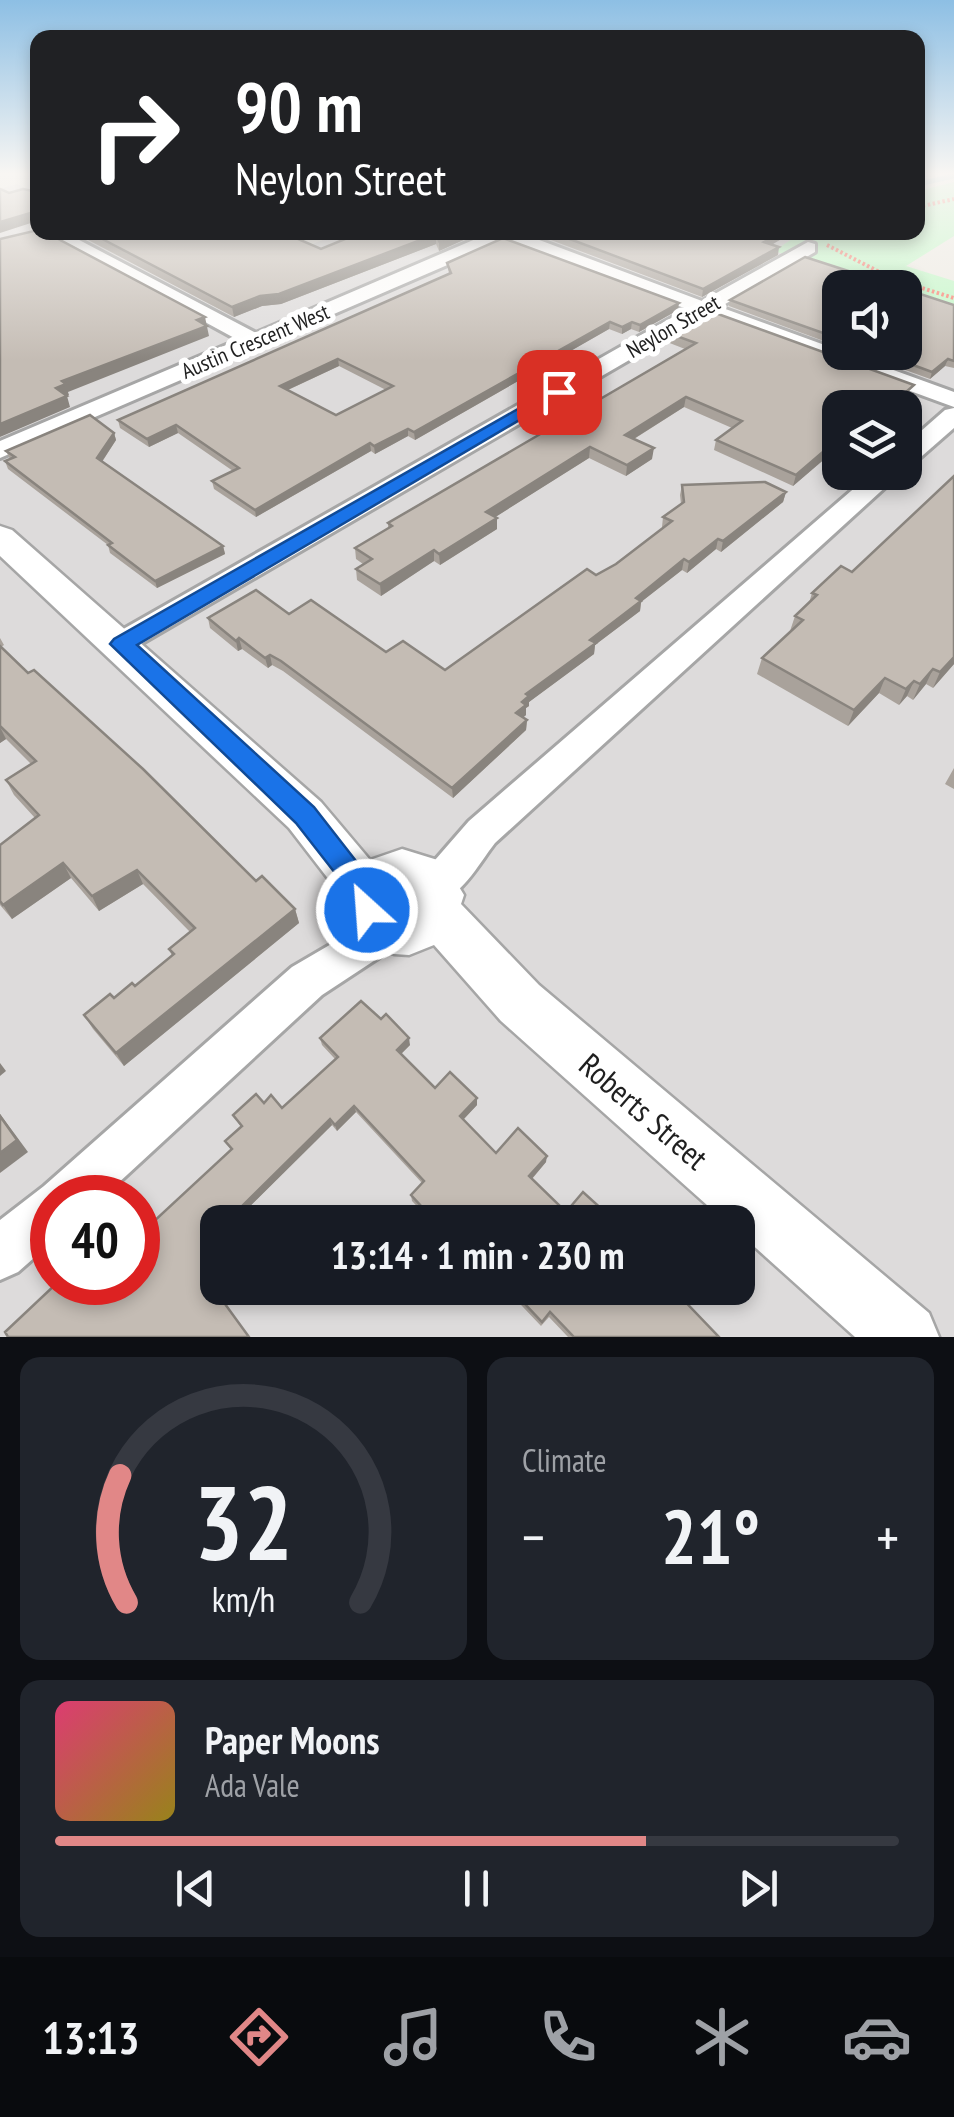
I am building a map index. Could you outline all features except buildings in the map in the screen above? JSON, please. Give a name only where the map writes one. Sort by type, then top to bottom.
[{"type":"street","points":[[64,240],[255,341]]},
{"type":"street","name":"Austin Crescent West","points":[[0,450],[493,240]]},
{"type":"street","points":[[523,240],[954,400]]},
{"type":"street","name":"Neylon Street","points":[[122,644],[816,246]]},
{"type":"street","points":[[922,443],[954,415]]},
{"type":"street","points":[[90,1175],[869,490]]},
{"type":"street","name":"Roberts Street","points":[[0,537],[402,901],[905,1337]]},
{"type":"street","points":[[0,1254],[30,1227]]},
{"type":"path","points":[[816,246],[954,298]]},
{"type":"shaded area","points":[[0,236],[30,236],[30,240],[289,240],[305,247],[323,240],[791,240],[775,250],[837,270],[822,270],[822,370],[922,370],[922,337],[954,308],[954,1337],[0,1337]]},
{"type":"green space","points":[[953,236],[906,266],[919,270],[835,270],[774,251],[790,240]]},
{"type":"green space","points":[[922,271],[954,281],[954,308],[922,298]]},
{"type":"route","points":[[367,910],[368,893],[305,815],[122,644],[559,392]]}]
